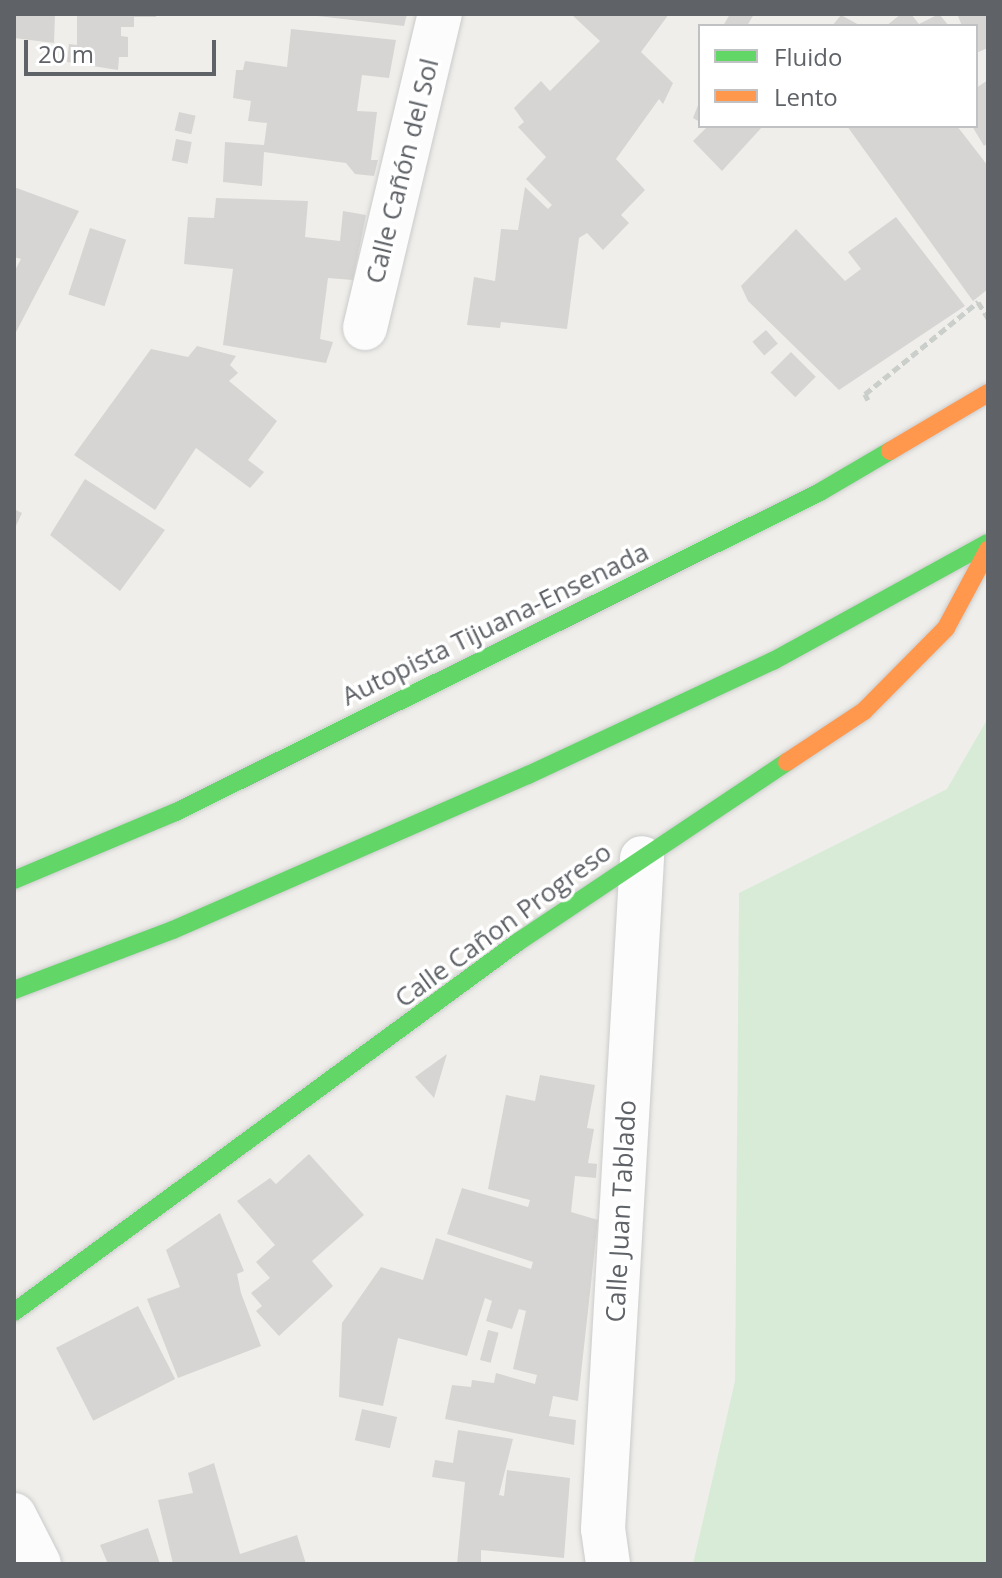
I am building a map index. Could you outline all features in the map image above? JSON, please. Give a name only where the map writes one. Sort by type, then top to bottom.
[{"type":"main road","name":"Autopista Tijuana-Ensenada","points":[[14,880],[176,812],[820,492],[988,393]]},
{"type":"main road","points":[[14,990],[173,930],[542,769],[773,661],[988,543]]},
{"type":"main road","name":"Calle Cañon Progreso","points":[[14,1312],[518,942],[864,711],[946,628],[988,550]]},
{"type":"street","name":"Calle Cañón del Sol","points":[[365,328],[440,14]]},
{"type":"street","name":"Calle Juan Tablado","points":[[608,1564],[603,1529],[642,858]]},
{"type":"street","points":[[14,1515],[39,1564]]},
{"type":"path","points":[[865,394],[978,302],[988,318]]},
{"type":"green space","points":[[988,718],[988,1564],[693,1564],[735,1381],[739,893],[947,789]]},
{"type":"building","points":[[14,14],[55,14],[54,43],[14,38]]},
{"type":"building","points":[[77,14],[156,14],[156,17],[134,17],[134,27],[121,27],[121,36],[128,37],[128,57],[119,57],[118,70],[67,62],[69,44],[77,45]]},
{"type":"building","points":[[300,14],[407,14],[404,26]]},
{"type":"building","points":[[571,14],[669,14],[641,52],[673,83],[663,104],[659,99],[616,159],[645,190],[621,215],[629,223],[603,250],[587,233],[579,238],[567,329],[501,322],[500,328],[467,325],[474,277],[495,281],[501,229],[518,230],[525,187],[548,209],[552,205],[526,179],[546,157],[518,127],[524,122],[514,108],[541,81],[550,91],[600,41]]},
{"type":"building","points":[[730,14],[754,14],[748,24],[724,24]]},
{"type":"building","points":[[901,14],[911,14],[919,24],[888,24]]},
{"type":"building","points":[[939,14],[947,24],[919,24]]},
{"type":"building","points":[[988,14],[988,48],[978,52],[978,24],[961,24],[958,16]]},
{"type":"building","points":[[841,15],[857,24],[834,24]]},
{"type":"building","points":[[291,29],[396,40],[389,78],[362,75],[357,111],[377,112],[371,160],[378,160],[374,176],[355,174],[346,163],[264,152],[262,186],[223,182],[225,142],[264,145],[267,123],[248,121],[251,101],[233,98],[236,70],[243,70],[245,61],[287,67]]},
{"type":"building","points":[[988,80],[988,143],[984,146],[973,128],[978,128],[978,87]]},
{"type":"building","points":[[179,112],[196,116],[191,134],[175,131]]},
{"type":"building","points":[[706,128],[761,128],[722,171],[693,141]]},
{"type":"building","points":[[848,128],[959,128],[988,166],[988,289],[973,301]]},
{"type":"building","points":[[176,139],[192,142],[188,164],[172,161]]},
{"type":"building","points":[[14,187],[79,211],[14,336],[14,272],[21,259],[14,257]]},
{"type":"building","points":[[216,198],[308,201],[305,237],[340,241],[343,211],[366,215],[353,280],[328,278],[320,339],[333,342],[326,363],[223,345],[233,269],[184,264],[188,217],[214,218]]},
{"type":"building","points":[[896,217],[965,306],[839,390],[748,301],[741,286],[796,229],[845,281],[861,269],[848,252]]},
{"type":"building","points":[[90,228],[126,240],[105,306],[68,295]]},
{"type":"building","points":[[766,330],[778,344],[764,355],[752,342]]},
{"type":"building","points":[[197,346],[236,356],[230,365],[238,373],[229,381],[277,421],[248,460],[264,472],[250,488],[196,448],[155,510],[74,455],[151,349],[188,357]]},
{"type":"building","points":[[791,352],[816,377],[795,397],[770,373]]},
{"type":"building","points":[[85,479],[165,530],[120,591],[50,535]]},
{"type":"building","points":[[14,509],[22,513],[14,530]]},
{"type":"building","points":[[447,1054],[434,1098],[415,1077]]},
{"type":"building","points":[[540,1075],[595,1085],[587,1128],[594,1129],[588,1163],[597,1164],[596,1178],[575,1176],[571,1212],[598,1220],[578,1401],[553,1396],[549,1416],[576,1420],[574,1445],[445,1419],[452,1385],[471,1387],[472,1380],[494,1383],[496,1373],[535,1384],[537,1375],[513,1369],[526,1311],[519,1309],[512,1329],[486,1321],[492,1301],[485,1298],[467,1356],[398,1338],[383,1406],[339,1397],[342,1323],[381,1267],[423,1280],[436,1238],[531,1269],[533,1262],[447,1234],[462,1188],[528,1207],[530,1200],[488,1189],[506,1095],[535,1101]]},
{"type":"building","points":[[309,1154],[364,1215],[312,1261],[333,1286],[279,1336],[256,1311],[262,1306],[251,1293],[270,1278],[256,1262],[275,1245],[237,1201],[270,1178],[276,1184]]},
{"type":"building","points":[[220,1213],[244,1271],[237,1274],[241,1293],[261,1346],[178,1378],[147,1299],[180,1287],[166,1250]]},
{"type":"building","points":[[138,1306],[175,1379],[93,1421],[56,1348]]},
{"type":"building","points":[[488,1330],[499,1333],[491,1363],[480,1360]]},
{"type":"building","points":[[362,1409],[397,1417],[390,1448],[355,1440]]},
{"type":"building","points":[[458,1430],[513,1439],[499,1495],[504,1496],[507,1470],[570,1478],[564,1558],[481,1550],[481,1564],[457,1564],[465,1482],[432,1477],[435,1460],[453,1463]]},
{"type":"building","points":[[214,1463],[240,1554],[297,1535],[306,1564],[173,1564],[158,1500],[193,1493],[188,1473]]},
{"type":"building","points":[[148,1528],[160,1564],[108,1564],[100,1545]]},
{"type":"traffic: fast","points":[[14,880],[176,812],[820,492],[890,451]]},
{"type":"traffic: fast","points":[[14,990],[173,930],[528,775],[773,661],[988,543]]},
{"type":"traffic: fast","points":[[14,1312],[518,942],[787,762]]},
{"type":"traffic: slow","points":[[890,451],[988,393]]},
{"type":"traffic: slow","points":[[787,762],[864,711],[946,628],[988,550]]}]
